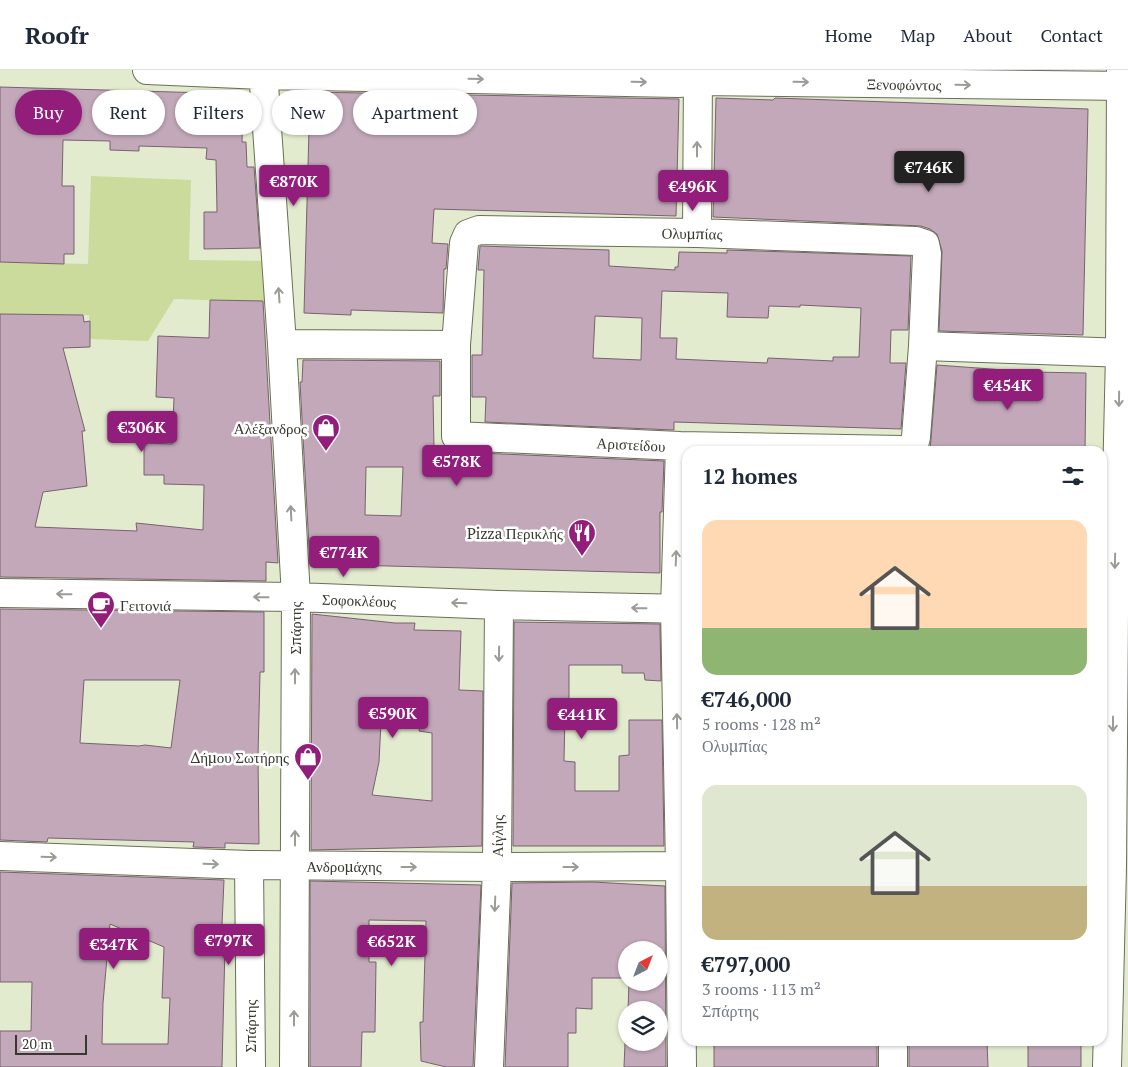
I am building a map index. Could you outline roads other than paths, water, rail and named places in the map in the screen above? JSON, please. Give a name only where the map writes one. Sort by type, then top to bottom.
[{"type":"street","name":"Ξενοφώντος","points":[[148,70],[678,83],[698,75],[1123,81]]},
{"type":"street","name":"Σπάρτης","points":[[262,73],[282,344],[296,597],[294,1067]]},
{"type":"street","points":[[697,233],[698,75]]},
{"type":"street","points":[[1107,1067],[1114,867],[1115,614],[1124,353],[1123,81]]},
{"type":"street","name":"Ολυμπίας","points":[[456,345],[464,243],[468,234],[479,230],[697,233],[916,241],[926,244],[927,254],[923,346]]},
{"type":"street","points":[[282,344],[456,345]]},
{"type":"street","name":"Αριστείδου","points":[[456,345],[456,436],[680,446]]},
{"type":"street","points":[[923,346],[1124,353]]},
{"type":"street","name":"Αριστείδου","points":[[914,446],[923,346]]},
{"type":"street","points":[[680,446],[682,695]]},
{"type":"street","name":"Σοφοκλέους","points":[[0,593],[296,597],[500,605],[681,609]]},
{"type":"street","name":"Αίγλης","points":[[489,1067],[497,868],[500,605]]},
{"type":"street","name":"Ανδρομάχης","points":[[0,856],[295,866],[497,868],[682,866]]},
{"type":"street","name":"Σπάρτης","points":[[249,865],[251,1067]]},
{"type":"street","points":[[682,1046],[682,1067]]},
{"type":"street","points":[[893,1046],[893,1067]]},
{"type":"place","name":"Αλέξανδρος","points":[[326,452]]},
{"type":"place","name":"Pizza Περικλής","points":[[582,557]]},
{"type":"place","name":"Γειτονιά","points":[[101,629]]},
{"type":"place","name":"Δήμου Σωτήρης","points":[[308,781]]}]
